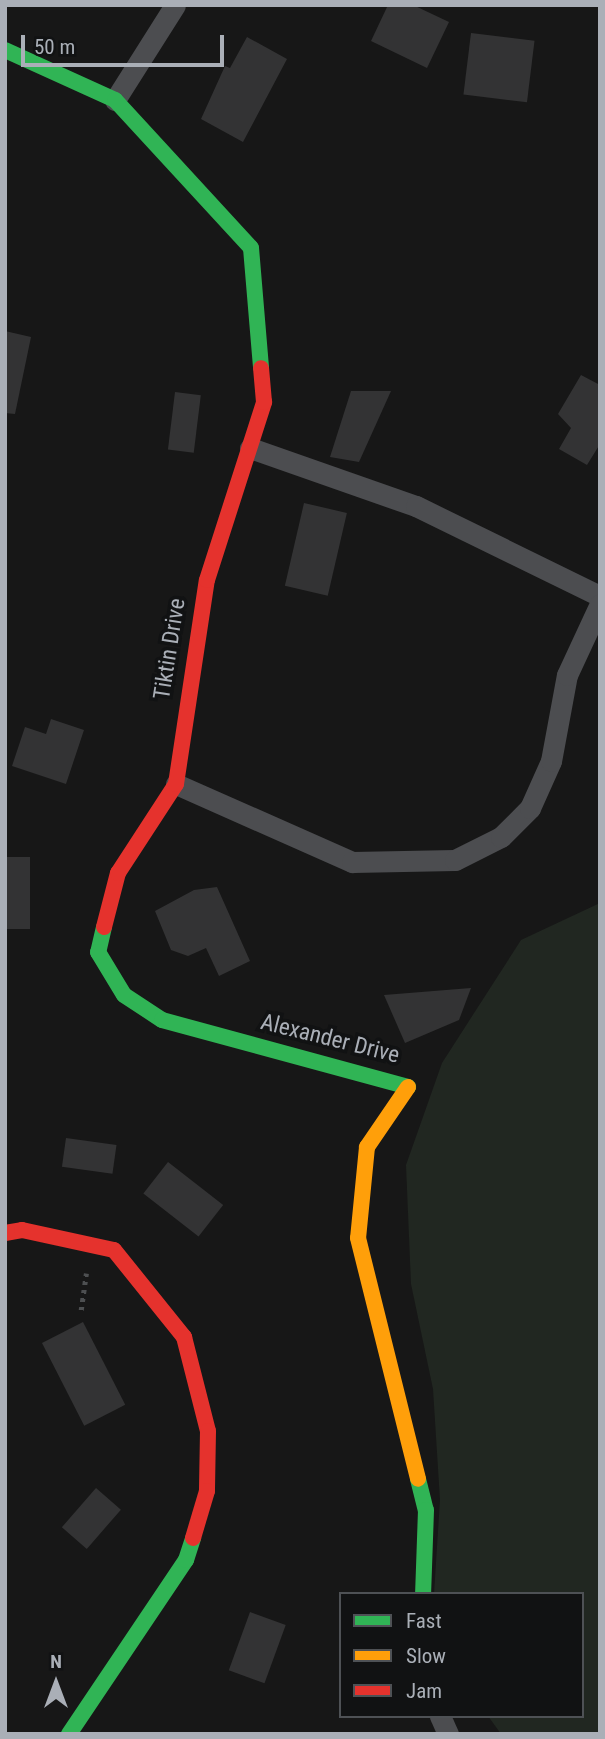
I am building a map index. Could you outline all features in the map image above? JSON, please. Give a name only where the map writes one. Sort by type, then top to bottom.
[{"type":"street","points":[[115,100],[174,5]]},
{"type":"street","name":"Tiktin Drive","points":[[5,50],[115,100],[251,248],[264,402],[207,580],[176,784]]},
{"type":"street","points":[[250,448],[416,506],[600,596]]},
{"type":"street","points":[[176,784],[352,862],[455,860],[501,837],[530,808],[551,761],[568,675],[600,604]]},
{"type":"street","name":"Alexander Drive","points":[[176,784],[114,886],[98,952],[124,995],[162,1020],[409,1086],[366,1147],[358,1238],[426,1510],[423,1592]]},
{"type":"street","points":[[5,1233],[22,1230],[114,1250],[184,1338],[208,1431],[207,1491],[186,1560],[69,1734]]},
{"type":"street","points":[[441,1718],[448,1734]]},
{"type":"path","points":[[81,1310],[90,1245]]},
{"type":"shaded area","points":[[600,903],[600,1734],[501,1734],[489,1718],[584,1718],[584,1592],[434,1592],[440,1500],[433,1389],[411,1284],[406,1165],[442,1063],[521,940]]},
{"type":"building","points":[[388,5],[413,5],[449,22],[427,68],[371,41]]},
{"type":"building","points":[[471,33],[535,41],[527,102],[463,95]]},
{"type":"building","points":[[247,37],[287,59],[243,142],[201,119],[225,66],[230,68]]},
{"type":"building","points":[[5,331],[31,337],[15,414],[5,413]]},
{"type":"building","points":[[581,375],[600,385],[600,444],[587,465],[559,449],[571,428],[558,414]]},
{"type":"building","points":[[351,391],[391,391],[359,462],[330,457]]},
{"type":"building","points":[[175,392],[201,395],[194,453],[168,450]]},
{"type":"building","points":[[304,503],[347,513],[328,596],[285,586]]},
{"type":"building","points":[[51,719],[84,730],[66,784],[12,766],[25,727],[46,734]]},
{"type":"building","points":[[5,857],[30,857],[30,929],[5,929]]},
{"type":"building","points":[[217,887],[250,961],[219,976],[206,948],[188,956],[171,950],[155,911],[194,890]]},
{"type":"building","points":[[471,988],[459,1020],[405,1043],[384,995]]},
{"type":"building","points":[[66,1138],[117,1145],[112,1174],[62,1167]]},
{"type":"building","points":[[168,1162],[223,1205],[199,1237],[143,1194]]},
{"type":"building","points":[[83,1322],[125,1405],[84,1426],[42,1343]]},
{"type":"building","points":[[96,1488],[121,1510],[87,1549],[62,1527]]},
{"type":"building","points":[[250,1612],[286,1625],[265,1683],[229,1670]]},
{"type":"traffic: fast","points":[[5,50],[115,100],[251,248],[261,368]]},
{"type":"traffic: fast","points":[[104,927],[98,952],[124,995],[162,1020],[408,1087]]},
{"type":"traffic: fast","points":[[418,1479],[426,1510],[423,1592]]},
{"type":"traffic: fast","points":[[69,1734],[186,1560],[193,1538]]},
{"type":"traffic: slow","points":[[408,1087],[367,1147],[358,1238],[418,1479]]},
{"type":"traffic: jam","points":[[104,927],[118,873],[176,784],[207,580],[264,402],[261,368]]},
{"type":"traffic: jam","points":[[5,1233],[22,1230],[114,1250],[184,1337],[208,1431],[207,1491],[193,1538]]}]
